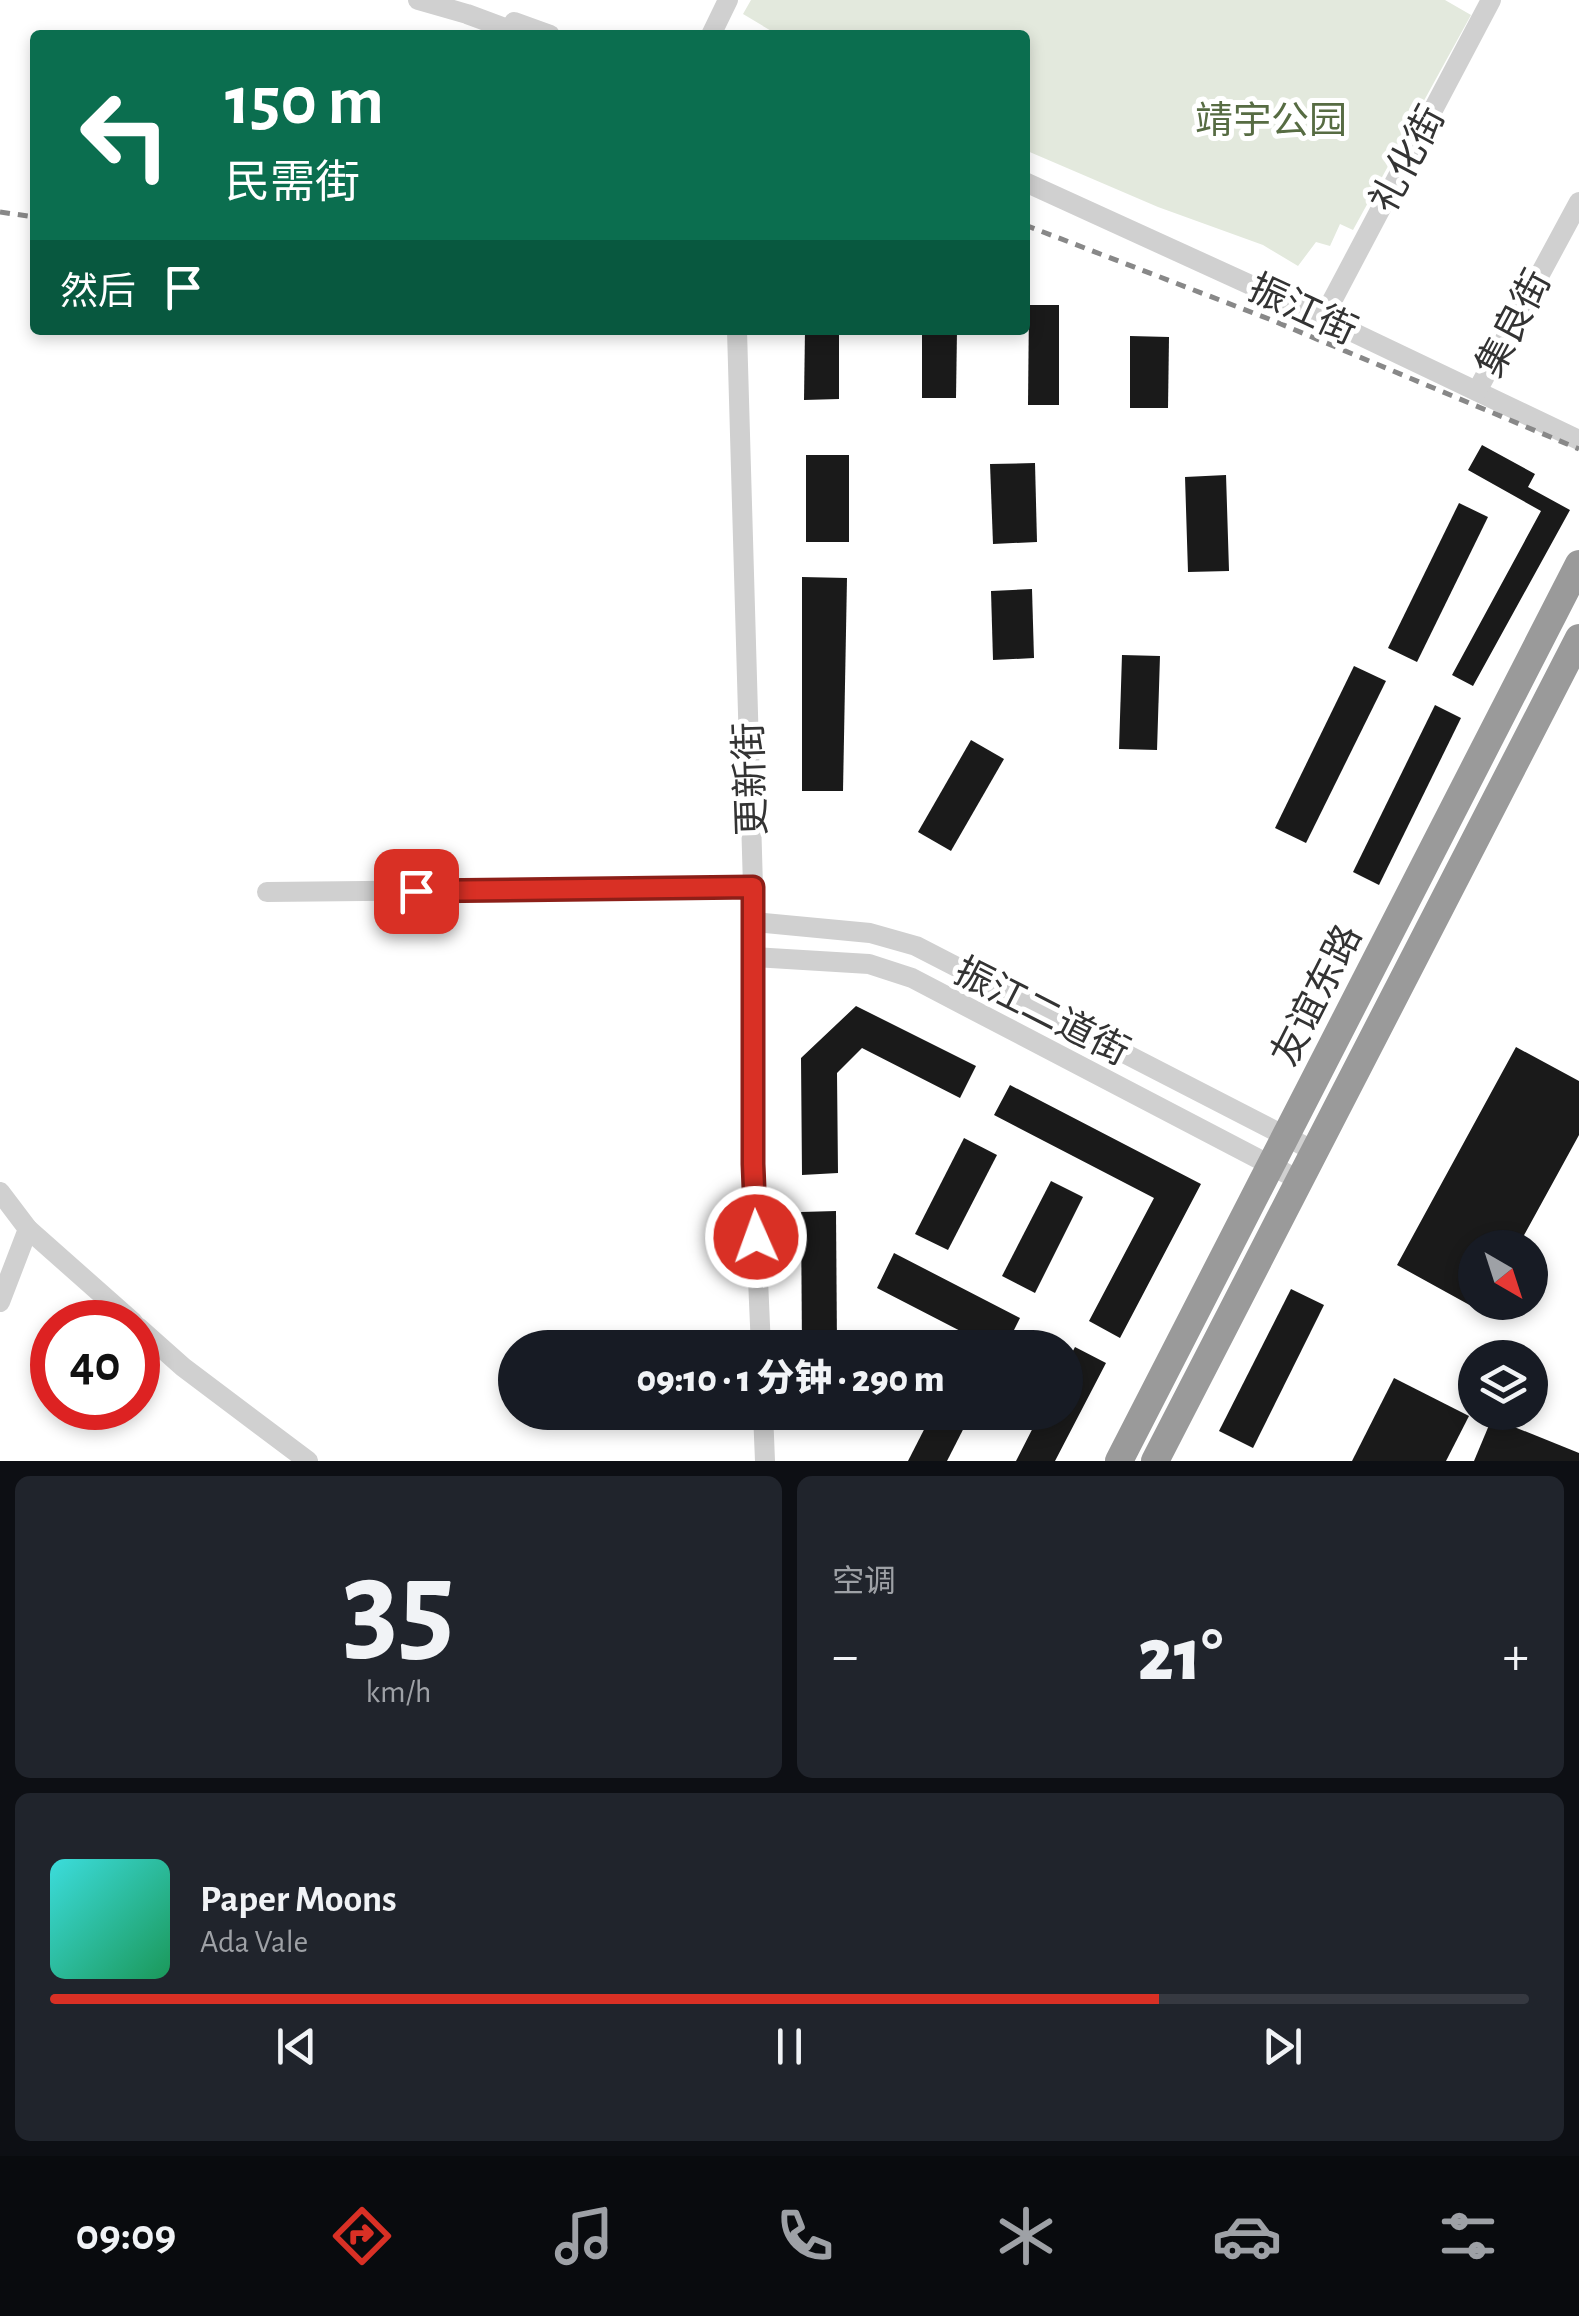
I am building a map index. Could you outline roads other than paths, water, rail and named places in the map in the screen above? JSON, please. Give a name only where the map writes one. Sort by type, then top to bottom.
[{"type":"highway","name":"友谊东路","points":[[1119,1461],[1579,564]]},
{"type":"highway","name":"友谊东路","points":[[1155,1461],[1579,638]]},
{"type":"street","points":[[418,0],[510,30]]},
{"type":"street","points":[[453,0],[536,30]]},
{"type":"street","points":[[713,30],[728,0]]},
{"type":"street","name":"礼化街","points":[[1324,318],[1491,0]]},
{"type":"street","name":"振江街","points":[[1030,184],[1579,440]]},
{"type":"street","name":"集良街","points":[[1476,391],[1579,202]]},
{"type":"street","name":"更新街","points":[[738,335],[754,922],[753,1164],[760,1330]]},
{"type":"street","points":[[267,892],[753,887]]},
{"type":"street","name":"振江二道街","points":[[754,922],[870,933],[916,946],[1314,1151]]},
{"type":"street","name":"振江二道街","points":[[754,957],[869,964],[912,978],[1299,1180]]},
{"type":"street","points":[[0,1192],[28,1229],[107,1300]]},
{"type":"street","points":[[0,1302],[28,1229]]},
{"type":"street","points":[[160,1347],[308,1461]]},
{"type":"street","points":[[765,1430],[766,1461]]},
{"type":"railway","points":[[0,212],[30,216]]},
{"type":"railway","points":[[1030,227],[1269,319],[1579,449]]},
{"type":"park label","name":"靖宇公园","points":[[1271,120]]}]
